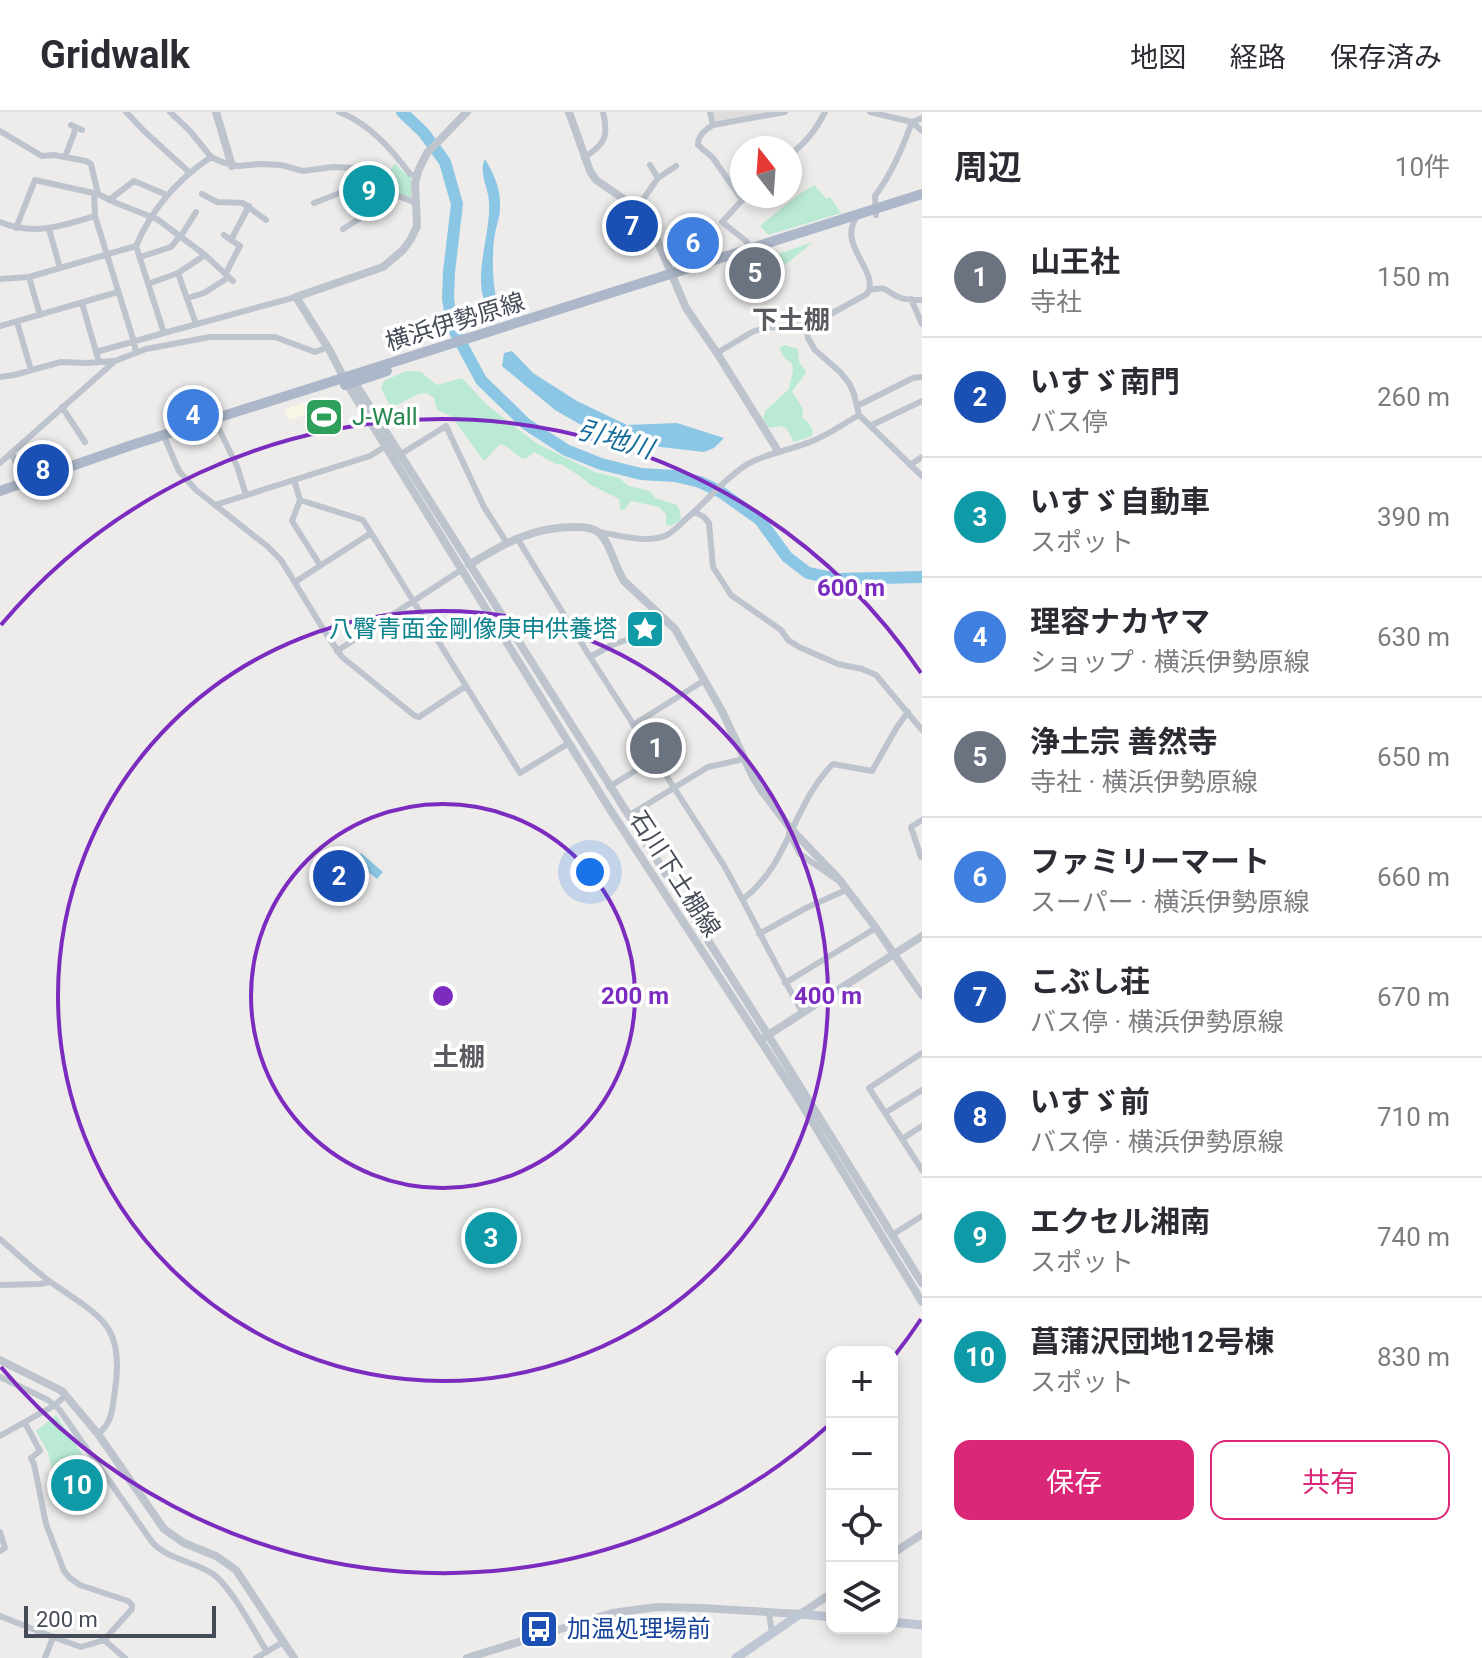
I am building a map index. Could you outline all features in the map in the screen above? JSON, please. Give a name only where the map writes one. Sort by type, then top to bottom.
[{"type":"main road","name":"横浜伊勢原線","points":[[672,276],[751,248],[876,212],[922,194]]},
{"type":"main road","name":"横浜伊勢原線","points":[[903,203],[922,200]]},
{"type":"main road","name":"横浜伊勢原線","points":[[0,494],[118,450],[349,380],[856,218]]},
{"type":"main road","name":"横浜伊勢原線","points":[[0,494],[349,380]]},
{"type":"main road","points":[[736,1658],[800,1614],[826,1616]]},
{"type":"main road","points":[[898,1623],[922,1625]]},
{"type":"street","points":[[126,112],[189,172]]},
{"type":"street","points":[[170,112],[211,157],[232,166],[281,165],[303,171],[357,168],[371,175],[391,193],[416,203]]},
{"type":"street","points":[[216,112],[232,166]]},
{"type":"street","points":[[339,112],[386,144],[410,174],[416,176]]},
{"type":"street","points":[[96,352],[296,297],[383,267],[411,239],[417,226],[416,176],[427,153],[467,112]]},
{"type":"street","points":[[569,112],[584,158],[596,180],[644,214],[686,308],[778,451]]},
{"type":"street","points":[[584,158],[604,139],[603,112]]},
{"type":"street","points":[[710,112],[713,125]]},
{"type":"street","points":[[730,180],[698,145],[704,131],[713,125],[785,112]]},
{"type":"street","points":[[802,145],[816,130],[825,112]]},
{"type":"street","points":[[870,112],[912,122],[922,131]]},
{"type":"street","points":[[876,212],[875,196],[902,151],[912,122],[909,112]]},
{"type":"street","points":[[912,122],[922,118]]},
{"type":"street","points":[[65,157],[76,128]]},
{"type":"street","points":[[0,131],[42,156],[65,157],[91,164],[96,194],[95,216],[136,353]]},
{"type":"street","points":[[0,279],[29,277],[136,246],[167,195],[189,172],[211,157]]},
{"type":"street","points":[[650,165],[658,178]]},
{"type":"street","points":[[637,208],[658,178],[676,166]]},
{"type":"street","points":[[314,203],[358,186],[371,175]]},
{"type":"street","points":[[16,228],[35,180],[96,194],[153,217],[229,277]]},
{"type":"street","points":[[109,200],[134,181],[167,195]]},
{"type":"street","points":[[343,229],[391,193]]},
{"type":"street","points":[[202,194],[217,202],[243,203],[266,220]]},
{"type":"street","points":[[231,240],[249,206]]},
{"type":"street","points":[[735,208],[722,222],[751,248]]},
{"type":"street","points":[[140,257],[171,247],[196,212]]},
{"type":"street","points":[[0,222],[16,228],[49,229],[95,216]]},
{"type":"street","points":[[717,353],[752,332],[816,322],[863,297],[869,290],[870,279],[852,240],[856,218]]},
{"type":"street","points":[[49,229],[60,268]]},
{"type":"street","points":[[188,298],[204,293],[229,277],[240,246],[224,235]]},
{"type":"street","points":[[136,246],[164,333]]},
{"type":"street","points":[[148,284],[178,273],[205,255]]},
{"type":"street","points":[[178,273],[196,324]]},
{"type":"street","points":[[29,277],[40,315]]},
{"type":"street","points":[[869,290],[882,287],[899,298],[922,300]]},
{"type":"street","points":[[0,326],[118,292]]},
{"type":"street","points":[[296,297],[349,380]]},
{"type":"street","points":[[911,299],[922,324]]},
{"type":"street","points":[[82,303],[99,362]]},
{"type":"street","points":[[17,322],[31,370]]},
{"type":"street","points":[[806,325],[808,338],[815,350],[849,383],[859,415],[922,476]]},
{"type":"street","points":[[0,377],[61,362],[115,361],[136,353],[210,337],[275,337],[315,352],[328,347]]},
{"type":"street","points":[[0,463],[115,361]]},
{"type":"street","points":[[857,406],[913,378],[921,379]]},
{"type":"street","name":"石川下土棚線","points":[[349,380],[461,570],[618,822],[764,1037],[922,1283]]},
{"type":"street","name":"石川下土棚線","points":[[349,380],[401,454],[628,816],[922,1302]]},
{"type":"street","points":[[870,426],[922,401]]},
{"type":"street","points":[[62,407],[85,442]]},
{"type":"street","points":[[337,651],[470,564],[517,538],[534,531],[568,527],[644,538],[658,537],[675,529],[747,464],[814,441],[859,415]]},
{"type":"street","points":[[217,425],[237,466],[246,495]]},
{"type":"street","points":[[401,454],[446,426],[484,507],[507,543]]},
{"type":"street","points":[[166,441],[183,476],[196,490],[281,560],[337,651],[349,664],[419,717],[466,686]]},
{"type":"street","points":[[215,505],[370,456],[386,446]]},
{"type":"street","points":[[12,453],[23,483]]},
{"type":"street","points":[[910,465],[922,457]]},
{"type":"street","points":[[294,480],[300,500],[292,521],[320,565]]},
{"type":"street","points":[[300,500],[363,520],[520,773],[569,743]]},
{"type":"street","points":[[695,512],[709,523],[713,567],[737,600],[781,630],[788,640],[799,647],[838,664],[876,675],[922,730]]},
{"type":"street","points":[[599,532],[624,581],[675,629],[722,711],[761,790],[790,831],[844,887],[922,995]]},
{"type":"street","points":[[295,582],[371,533]]},
{"type":"street","points":[[517,538],[723,864],[803,1013]]},
{"type":"street","points":[[590,657],[646,631],[663,617]]},
{"type":"street","points":[[633,725],[705,680]]},
{"type":"street","points":[[743,899],[774,866],[807,796],[820,777],[833,764],[872,771],[908,712]]},
{"type":"street","points":[[609,787],[654,759]]},
{"type":"street","points":[[618,822],[708,767],[744,759]]},
{"type":"street","points":[[922,820],[911,827],[922,857]]},
{"type":"street","points":[[759,934],[844,887]]},
{"type":"street","points":[[785,983],[876,928]]},
{"type":"street","points":[[764,1037],[922,936]]},
{"type":"street","points":[[921,1166],[869,1088],[922,1053]]},
{"type":"street","points":[[885,1113],[922,1090]]},
{"type":"street","points":[[902,1139],[922,1126]]},
{"type":"street","points":[[892,1235],[922,1216]]},
{"type":"street","points":[[0,1239],[50,1282],[91,1308],[113,1337],[118,1360],[111,1415],[107,1426],[98,1434]]},
{"type":"street","points":[[0,1285],[50,1282]]},
{"type":"street","points":[[0,1360],[54,1385],[66,1395],[98,1434],[164,1529],[236,1570],[294,1658]]},
{"type":"street","points":[[0,1377],[55,1405],[152,1542],[164,1553],[211,1572],[244,1614],[267,1652]]},
{"type":"street","points":[[0,1436],[55,1405],[66,1395]]},
{"type":"street","points":[[0,1616],[81,1647],[104,1640],[132,1609],[128,1601],[80,1585],[64,1571],[46,1524],[31,1458],[40,1451],[25,1423]]},
{"type":"street","points":[[0,1532],[5,1548],[0,1551]]},
{"type":"street","points":[[898,1550],[922,1534]]},
{"type":"street","points":[[467,1658],[493,1654],[612,1613],[643,1607],[800,1614],[826,1597]]},
{"type":"street","points":[[769,1613],[772,1634]]},
{"type":"street","points":[[45,1658],[53,1637]]},
{"type":"street","points":[[104,1640],[125,1658]]},
{"type":"street","points":[[256,1658],[283,1642]]},
{"type":"shaded area","points":[[713,112],[769,112],[716,123]]},
{"type":"shaded area","points":[[325,396],[337,432],[317,438],[309,414],[289,420],[285,409]]},
{"type":"green space","points":[[395,163],[411,177],[411,198],[391,192],[381,185]]},
{"type":"green space","points":[[814,185],[827,199],[830,197],[841,213],[768,235],[760,226],[782,208],[802,208],[802,192]]},
{"type":"green space","points":[[813,242],[785,265],[775,255]]},
{"type":"green space","points":[[785,345],[798,349],[799,362],[806,371],[792,391],[803,409],[802,418],[813,431],[812,436],[794,442],[786,428],[770,428],[763,419],[765,411],[789,389],[793,370],[791,362],[785,359],[779,348]]},
{"type":"green space","points":[[406,371],[421,372],[437,385],[462,378],[487,405],[536,443],[595,472],[619,478],[629,486],[650,491],[655,498],[677,505],[681,520],[671,526],[666,525],[666,514],[659,507],[631,501],[621,511],[619,499],[591,485],[561,464],[534,452],[526,459],[500,444],[484,461],[451,416],[437,410],[434,398],[427,393],[418,394],[391,408],[381,388],[384,381]]},
{"type":"green space","points":[[56,1415],[91,1467],[56,1490],[48,1452],[36,1431]]},
{"type":"water","points":[[485,159],[496,182],[500,201],[493,266],[500,310],[489,310],[481,286],[489,216],[489,197],[483,175]]},
{"type":"water","points":[[512,351],[533,373],[577,401],[627,425],[677,423],[724,438],[714,448],[704,452],[652,446],[588,429],[555,410],[502,366],[504,353]]},
{"type":"water","points":[[361,853],[383,872],[377,879],[355,861]]},
{"type":"waterway","name":"引地川","points":[[402,112],[424,133],[445,162],[457,204],[448,299],[453,328],[481,380],[526,424],[566,450],[601,464],[641,474],[675,476],[700,482],[721,492],[760,520],[787,557],[808,573],[837,579],[922,577]]},
{"type":"place","name":"エクセル湘南","points":[[369,191]]},
{"type":"place","name":"こぶし荘","points":[[632,226]]},
{"type":"place","name":"ファミリーマート","points":[[693,243]]},
{"type":"place","name":"浄土宗 善然寺","points":[[755,273]]},
{"type":"place","name":"理容ナカヤマ","points":[[193,415]]},
{"type":"place","name":"J-Wall","points":[[324,417]]},
{"type":"place","name":"いすゞ前","points":[[43,470]]},
{"type":"place","name":"八臀青面金剛像庚申供養塔","points":[[645,629]]},
{"type":"place","name":"山王社","points":[[656,748]]},
{"type":"place","name":"いすゞ南門","points":[[339,876]]},
{"type":"place","name":"いすゞ自動車","points":[[491,1238]]},
{"type":"place","name":"菖蒲沢団地12号棟","points":[[77,1485]]},
{"type":"place","name":"加温処理場前","points":[[539,1629]]},
{"type":"district","name":"下土棚","points":[[791,320]]},
{"type":"district","name":"土棚","points":[[459,1057]]}]
